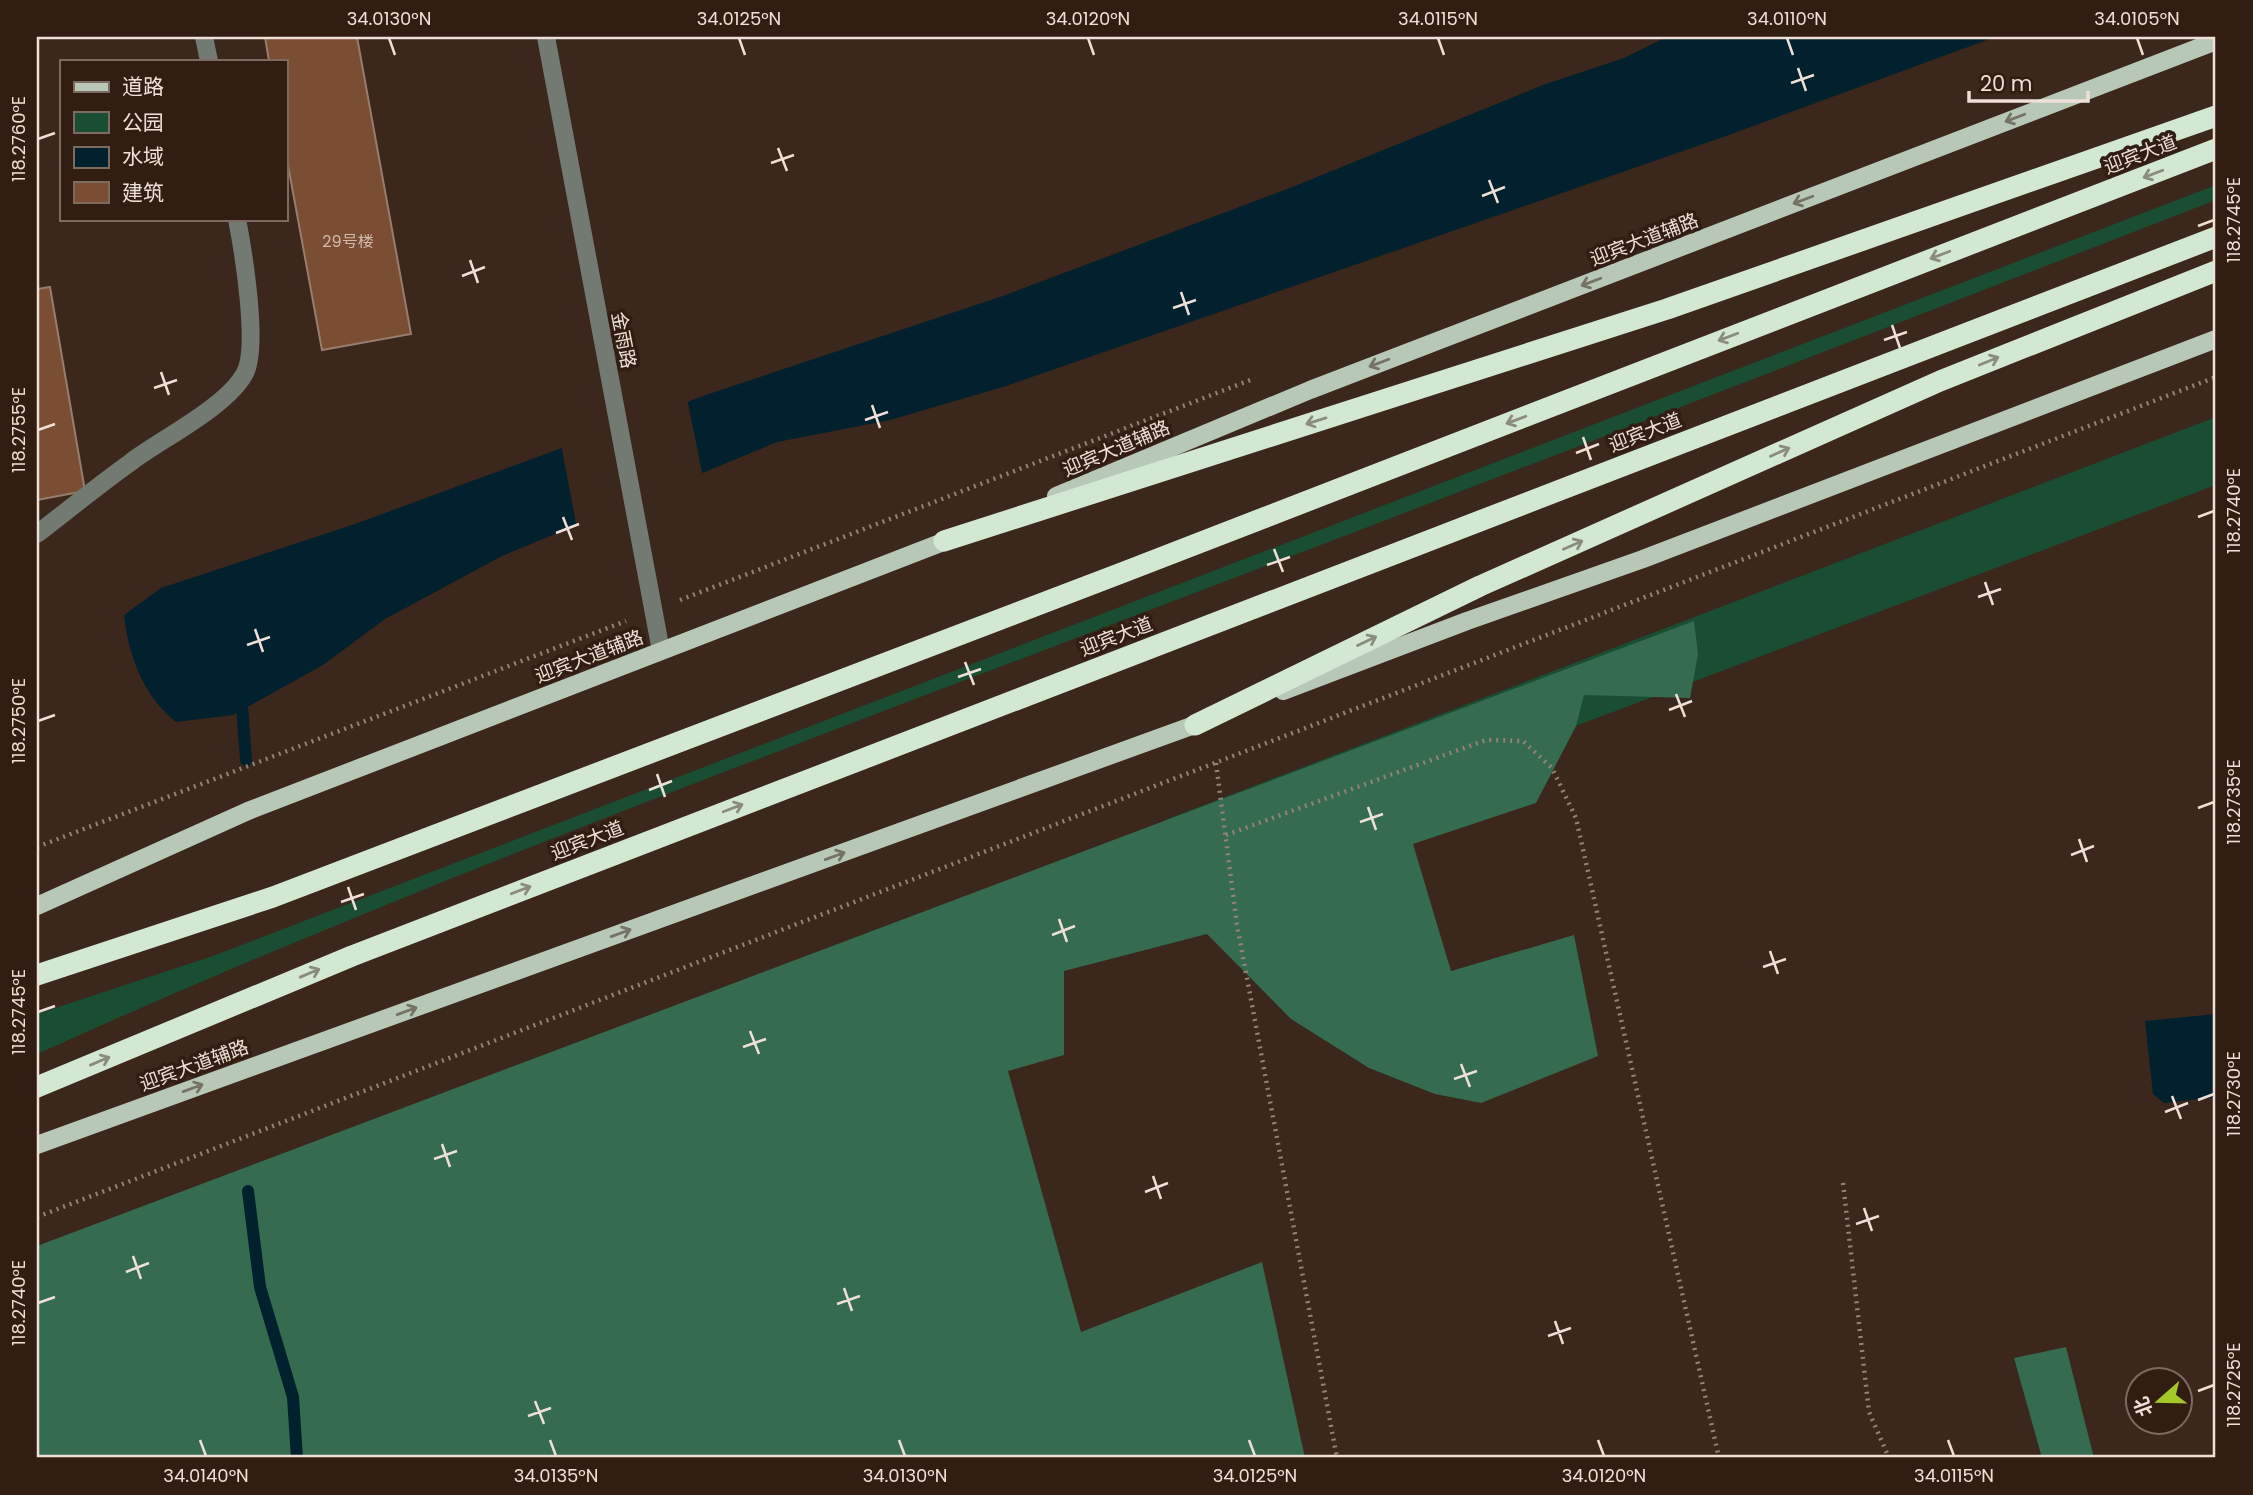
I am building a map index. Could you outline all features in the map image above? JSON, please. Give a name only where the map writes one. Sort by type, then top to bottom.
[{"type":"highway","points":[[944,541],[1654,313],[2216,116]]},
{"type":"highway","name":"迎宾大道","points":[[37,975],[273,897],[1111,577],[2216,149]]},
{"type":"highway","name":"迎宾大道","points":[[37,1087],[352,956],[2216,237]]},
{"type":"highway","points":[[1195,725],[1480,586],[1902,398],[2216,271]]},
{"type":"main road","name":"迎宾大道辅路","points":[[37,906],[248,811],[944,541],[1310,390],[2216,41]]},
{"type":"main road","name":"迎宾大道辅路","points":[[37,1144],[1195,725],[1467,621],[1643,559],[2216,339]]},
{"type":"street","points":[[204,37],[209,60]]},
{"type":"street","name":"金雨路","points":[[547,37],[661,651]]},
{"type":"street","points":[[37,534],[132,460],[215,405],[245,374],[249,356],[249,322],[244,257],[237,220]]},
{"type":"path","points":[[37,847],[1266,374]]},
{"type":"path","points":[[37,1217],[2216,377]]},
{"type":"path","points":[[1226,835],[1486,740],[1523,741],[1552,768],[1576,818],[1718,1458]]},
{"type":"path","points":[[1216,763],[1237,925],[1337,1458]]},
{"type":"path","points":[[1843,1183],[1868,1412],[1889,1458]]},
{"type":"green space","points":[[2216,185],[2216,200],[547,841],[291,944],[37,1054],[37,1014],[213,956]]},
{"type":"green space","points":[[2216,417],[2216,485],[1254,847],[1165,820]]},
{"type":"green space","points":[[1694,621],[1698,654],[1690,698],[1584,695],[1576,726],[1536,803],[1413,844],[1451,971],[1574,935],[1598,1056],[1481,1103],[1435,1094],[1369,1068],[1291,1019],[1207,934],[1064,971],[1064,1055],[1008,1071],[1081,1332],[1262,1262],[1305,1458],[37,1458],[37,1246]]},
{"type":"green space","points":[[2066,1347],[2094,1458],[2042,1458],[2014,1358]]},
{"type":"water","points":[[1667,37],[1995,37],[1726,136],[1006,386],[890,420],[777,442],[502,556],[385,619],[323,665],[233,715],[176,722],[155,700],[134,660],[124,615],[161,588],[355,524],[709,394],[1003,296],[1295,186],[1543,85],[1624,58]]},
{"type":"water","points":[[2216,1014],[2216,1097],[2164,1103],[2153,1094],[2145,1021]]},
{"type":"pier","points":[[687,398],[703,477],[577,529],[561,444]]},
{"type":"building","points":[[265,37],[357,37],[411,334],[322,350],[287,160],[287,60],[269,60]]},
{"type":"building","points":[[50,287],[85,491],[37,500],[37,289]]},
{"type":"waterway","points":[[241,694],[246,760]]},
{"type":"waterway","points":[[248,1191],[260,1287],[293,1397],[297,1458]]}]
